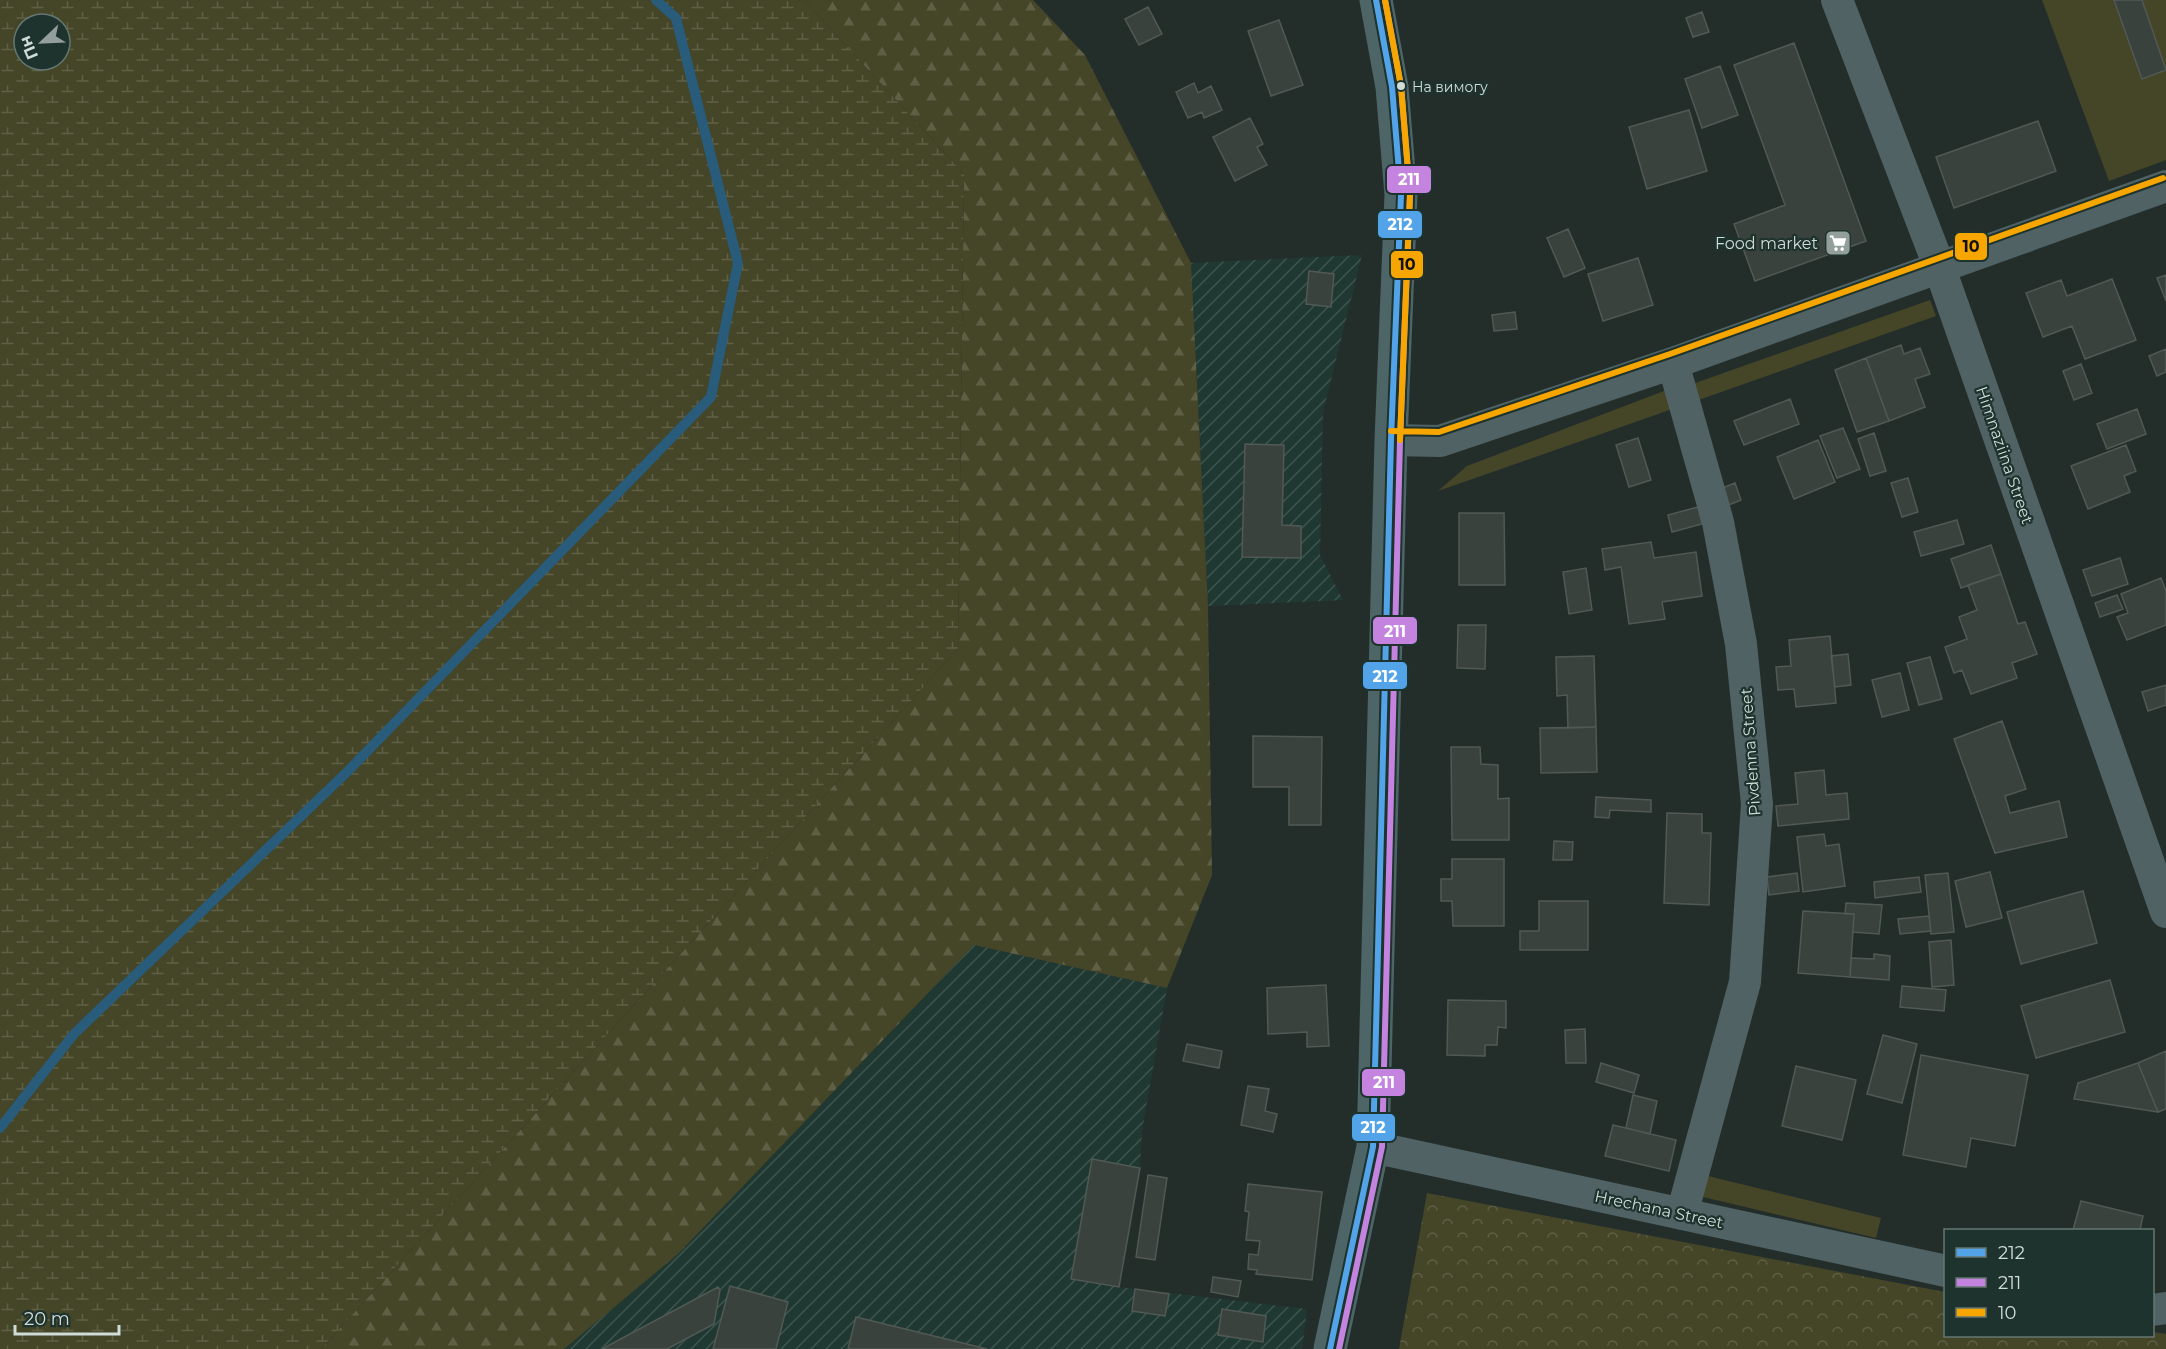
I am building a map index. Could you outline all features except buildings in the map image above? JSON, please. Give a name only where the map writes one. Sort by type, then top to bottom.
[{"type":"street","points":[[1330,1349],[1372,1147],[1391,440],[1401,195],[1392,87],[1376,0]]},
{"type":"street","name":"Himnaziina Street","points":[[1837,0],[1939,266],[2166,912]]},
{"type":"street","points":[[1391,440],[1440,441],[1673,363],[2166,186]]},
{"type":"street","name":"Pivdenna Street","points":[[1673,363],[1718,522],[1735,610],[1741,644],[1757,804],[1745,982],[1682,1214]]},
{"type":"street","name":"Hrechana Street","points":[[1372,1147],[1944,1271]]},
{"type":"shaded area","points":[[1362,255],[1323,412],[1320,555],[1343,600],[1208,606],[1191,263]]},
{"type":"shaded area","points":[[974,945],[1167,988],[1142,1131],[1140,1168],[1119,1287],[1307,1309],[1302,1349],[564,1349],[678,1254]]},
{"type":"green space","points":[[0,0],[804,0],[964,174],[958,649],[321,1349],[0,1349]]},
{"type":"green space","points":[[804,0],[1033,0],[1085,55],[1191,263],[1208,606],[1212,875],[1167,988],[974,945],[678,1254],[564,1349],[321,1349],[958,649],[964,174]]},
{"type":"green space","points":[[2042,0],[2166,0],[2166,160],[2109,181]]},
{"type":"green space","points":[[1930,300],[1936,316],[1693,402],[1687,386]]},
{"type":"green space","points":[[1664,391],[1678,407],[1438,491],[1467,466]]},
{"type":"green space","points":[[1708,1176],[1881,1218],[1876,1238],[1703,1197]]},
{"type":"green space","points":[[1427,1193],[1944,1292],[1944,1337],[2154,1337],[2154,1332],[2166,1334],[2166,1349],[1399,1349]]},
{"type":"waterway","points":[[0,1128],[74,1034],[348,771],[711,397],[738,263],[676,18],[656,0]]},
{"type":"transit line","name":"212","points":[[1330,1349],[1373,1147],[1391,440],[1401,195],[1392,87],[1376,0]]},
{"type":"transit line","name":"211","points":[[1339,1349],[1382,1147],[1400,440],[1410,195],[1401,86],[1385,0]]},
{"type":"transit line","name":"10","points":[[1385,0],[1401,86],[1410,194],[1400,440]]},
{"type":"transit line","name":"10","points":[[1391,431],[1439,432],[1670,354],[2163,178]]},
{"type":"place","name":"На вимогу","points":[[1401,86]]},
{"type":"place","name":"Food market","points":[[1838,243]]}]
